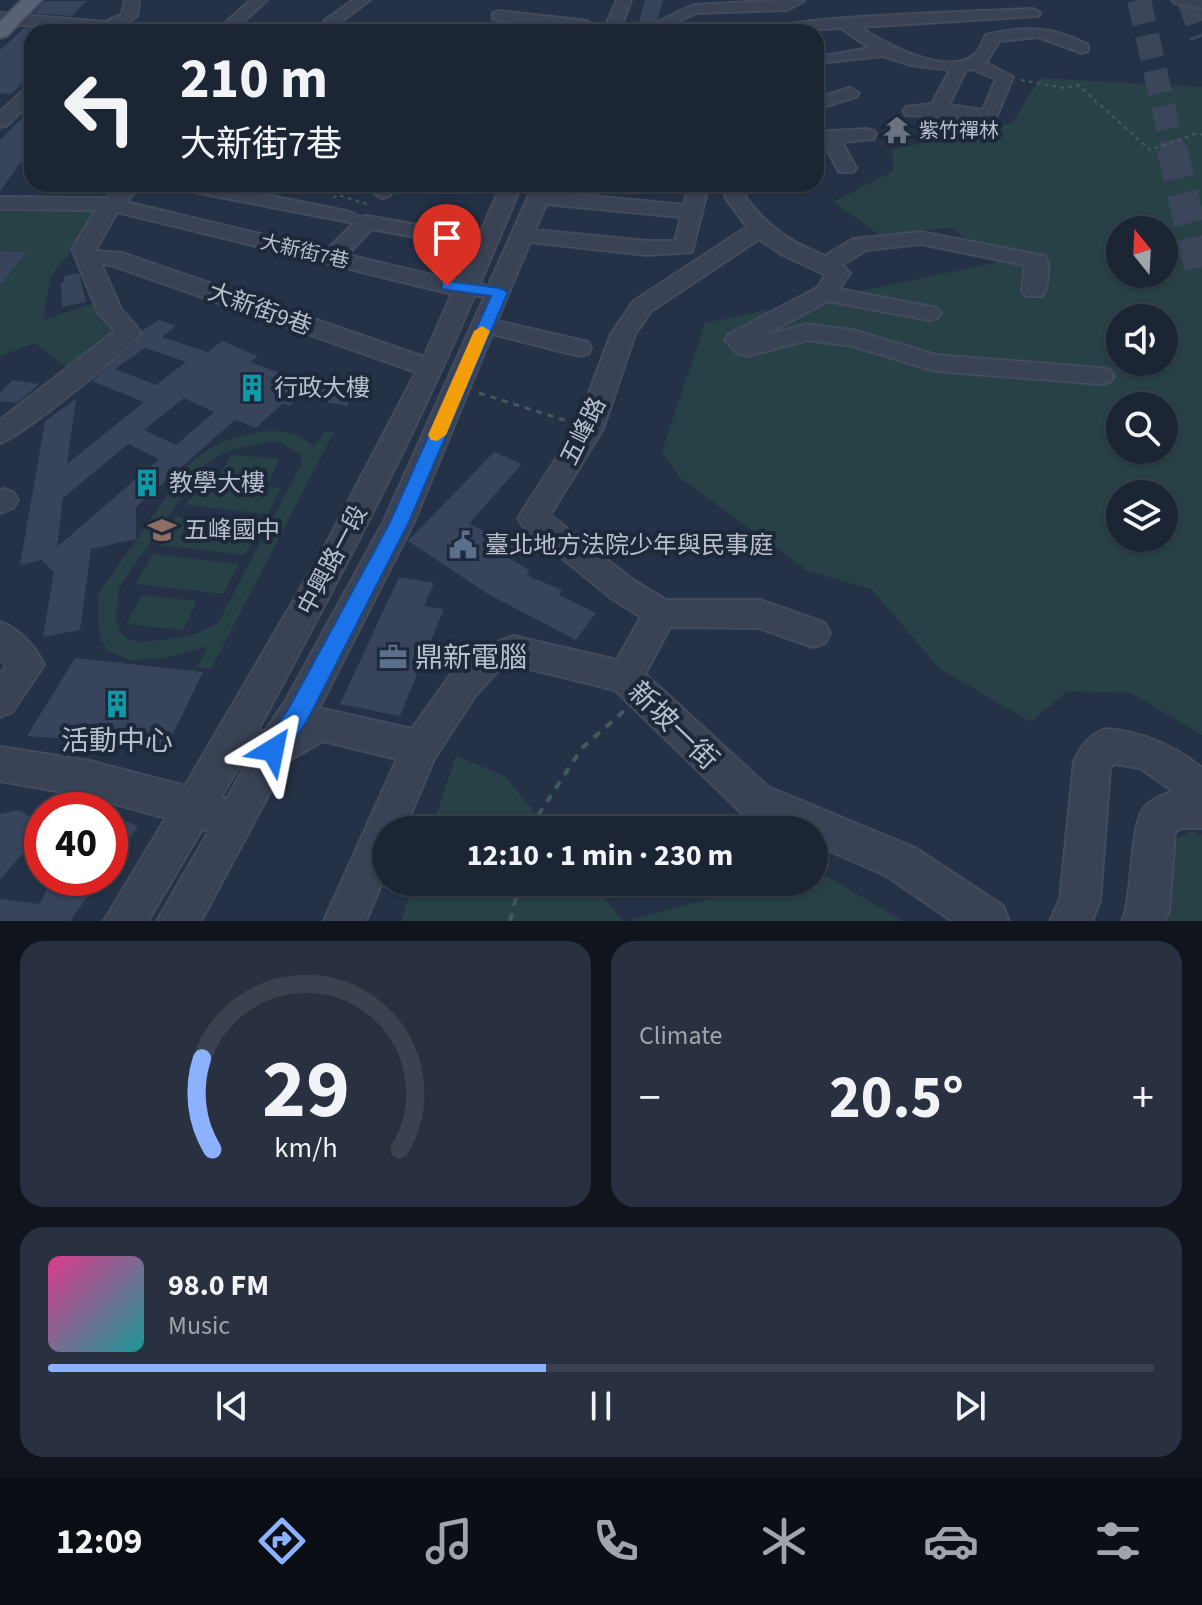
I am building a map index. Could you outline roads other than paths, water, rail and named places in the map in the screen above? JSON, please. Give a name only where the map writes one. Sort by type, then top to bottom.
[{"type":"main road","points":[[3,21],[20,0]]},
{"type":"main road","points":[[3,21],[33,0]]},
{"type":"street","points":[[113,24],[129,16],[132,0]]},
{"type":"street","points":[[232,24],[260,0]]},
{"type":"street","points":[[328,24],[348,0]]},
{"type":"street","points":[[330,24],[363,0]]},
{"type":"street","points":[[614,24],[624,0]]},
{"type":"street","points":[[667,24],[665,15],[670,10],[697,0]]},
{"type":"street","points":[[1179,0],[1202,4]]},
{"type":"street","points":[[672,24],[693,9],[787,6],[797,1]]},
{"type":"street","points":[[499,6],[588,24]]},
{"type":"street","points":[[824,25],[1033,13]]},
{"type":"street","points":[[3,21],[36,24]]},
{"type":"street","points":[[847,25],[883,51],[923,64],[967,65],[1005,77],[989,116],[938,109],[912,111]]},
{"type":"street","points":[[938,109],[967,65],[988,54],[992,38],[1019,31],[1060,34],[1082,48]]},
{"type":"street","points":[[824,60],[883,51]]},
{"type":"street","points":[[824,101],[850,93]]},
{"type":"street","points":[[0,122],[21,101]]},
{"type":"street","points":[[824,139],[867,135]]},
{"type":"street","points":[[824,140],[839,150],[846,168]]},
{"type":"street","points":[[0,193],[24,190]]},
{"type":"street","points":[[76,192],[120,195]]},
{"type":"street","points":[[222,192],[350,218]]},
{"type":"street","name":"中興路一段","points":[[125,921],[233,742],[332,563],[431,368],[484,243],[529,192]]},
{"type":"street","name":"中興路一段","points":[[178,921],[273,750],[298,713],[398,524],[524,235],[531,192]]},
{"type":"street","points":[[559,192],[692,212]]},
{"type":"street","points":[[524,235],[647,248],[684,247],[697,192]]},
{"type":"street","points":[[737,192],[735,197],[759,229],[791,250],[839,273],[825,293],[737,340],[747,348],[808,332],[856,339],[935,363],[1101,376]]},
{"type":"street","points":[[0,203],[120,195]]},
{"type":"street","points":[[0,433],[33,411],[55,388],[129,332],[110,312],[83,249],[91,232],[120,195]]},
{"type":"street","name":"大新街7巷","points":[[120,195],[331,258],[464,288],[500,292]]},
{"type":"street","points":[[331,258],[367,222],[484,243]]},
{"type":"street","name":"五峰路","points":[[661,613],[622,589],[533,518],[589,429],[623,334],[642,306],[759,229]]},
{"type":"street","points":[[826,265],[861,244],[921,238],[1037,261],[1034,291]]},
{"type":"street","name":"大新街9巷","points":[[87,257],[114,258],[431,368]]},
{"type":"street","points":[[825,293],[929,313]]},
{"type":"street","points":[[485,325],[579,348]]},
{"type":"street","points":[[0,407],[33,411]]},
{"type":"street","points":[[633,686],[661,613],[760,614],[813,633]]},
{"type":"street","points":[[0,636],[27,665],[0,701]]},
{"type":"street","name":"新坡一街","points":[[345,921],[420,748],[463,685],[485,662],[513,650],[633,686],[755,800],[901,862],[988,921]]},
{"type":"street","points":[[233,742],[273,750],[320,724],[420,748]]},
{"type":"street","points":[[1071,921],[1082,888],[1092,762],[1106,746],[1136,747],[1171,766],[1202,791]]},
{"type":"street","points":[[0,764],[39,768],[236,821]]},
{"type":"street","points":[[1143,921],[1148,911],[1157,822],[1174,809],[1202,809]]},
{"type":"tunnel","points":[[1139,0],[1173,150]]},
{"type":"tunnel","points":[[1189,0],[1202,37]]},
{"type":"tunnel","points":[[1172,148],[1202,279]]},
{"type":"place","name":"紫竹禪林","points":[[897,130]]},
{"type":"place","name":"行政大樓","points":[[252,388]]},
{"type":"place","name":"教學大樓","points":[[147,483]]},
{"type":"place","name":"五峰國中","points":[[162,530]]},
{"type":"place","name":"臺北地方法院少年與民事庭","points":[[463,545]]},
{"type":"place","name":"鼎新電腦","points":[[393,657]]},
{"type":"place","name":"活動中心","points":[[117,704]]}]
